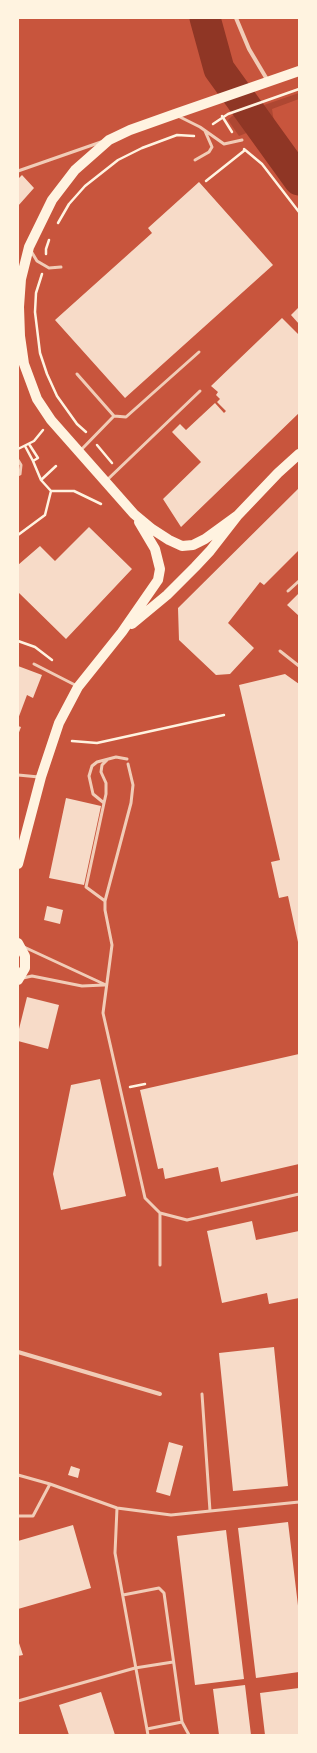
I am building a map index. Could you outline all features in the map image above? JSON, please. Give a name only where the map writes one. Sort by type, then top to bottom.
[{"type":"main road","points":[[18,864],[41,777],[59,723],[78,687],[122,632],[158,580],[160,569],[155,549],[134,514],[51,420],[37,399],[24,364],[19,334],[18,307],[20,279],[29,247],[52,200],[75,170],[109,140],[130,130],[299,71]]},
{"type":"main road","points":[[122,632],[168,595],[210,551],[238,515],[278,473],[299,454]]},
{"type":"main road","points":[[134,514],[158,533],[182,546],[193,545],[206,539],[238,515]]},
{"type":"main road","points":[[19,944],[25,956],[24,968],[19,979]]},
{"type":"street","points":[[236,18],[263,83]]},
{"type":"street","points":[[18,1352],[160,1394]]},
{"type":"lane","points":[[175,114],[224,144],[242,140]]},
{"type":"lane","points":[[195,160],[209,152],[212,146],[205,131]]},
{"type":"lane","points":[[18,171],[109,140]]},
{"type":"lane","points":[[29,247],[37,261],[44,266],[49,268],[61,267]]},
{"type":"lane","points":[[77,374],[114,416],[126,417],[199,352]]},
{"type":"lane","points":[[106,482],[200,391]]},
{"type":"lane","points":[[78,452],[114,416]]},
{"type":"lane","points":[[18,460],[21,465],[20,474],[18,475]]},
{"type":"lane","points":[[288,591],[299,581]]},
{"type":"lane","points":[[280,651],[299,666]]},
{"type":"lane","points":[[34,664],[78,687]]},
{"type":"lane","points":[[104,803],[93,794],[90,776],[92,766],[97,762],[116,757],[128,760]]},
{"type":"lane","points":[[105,901],[86,887],[106,788],[101,772],[102,765],[109,759]]},
{"type":"lane","points":[[128,764],[133,785],[131,803],[109,891],[105,901],[105,910],[112,945],[102,1013],[144,1198],[160,1213],[187,1220],[299,1194]]},
{"type":"lane","points":[[18,775],[41,777]]},
{"type":"lane","points":[[19,944],[106,985]]},
{"type":"lane","points":[[19,979],[32,976],[82,986],[106,985]]},
{"type":"lane","points":[[160,1213],[160,1265]]},
{"type":"lane","points":[[202,1394],[210,1511]]},
{"type":"lane","points":[[18,1475],[50,1484],[117,1508],[172,1515],[299,1502]]},
{"type":"lane","points":[[18,1516],[33,1516],[50,1484]]},
{"type":"lane","points":[[117,1508],[115,1553],[148,1735]]},
{"type":"lane","points":[[123,1595],[159,1588],[164,1593],[182,1722],[189,1735]]},
{"type":"lane","points":[[18,1701],[135,1668],[173,1662]]},
{"type":"lane","points":[[147,1729],[182,1722]]},
{"type":"path","points":[[56,226],[69,204],[85,186],[118,160],[137,150],[168,138],[180,135],[198,138],[228,114],[299,89]]},
{"type":"path","points":[[213,101],[238,141],[245,150],[262,164],[299,212]]},
{"type":"path","points":[[206,181],[245,150]]},
{"type":"path","points":[[50,238],[36,293],[35,312],[40,353],[47,374],[57,396],[77,424],[92,439],[118,470]]},
{"type":"path","points":[[18,449],[34,441],[51,420]]},
{"type":"path","points":[[29,444],[38,458],[33,461]]},
{"type":"path","points":[[24,446],[33,461],[41,480],[51,491],[74,491],[101,504]]},
{"type":"path","points":[[41,480],[56,466]]},
{"type":"path","points":[[18,535],[46,515],[51,491]]},
{"type":"path","points":[[18,640],[35,647],[57,665]]},
{"type":"path","points":[[72,740],[97,743],[224,715]]},
{"type":"path","points":[[120,1090],[145,1084]]},
{"type":"shaded area","points":[[299,93],[299,99],[272,109],[274,122],[239,136],[228,120],[232,116]]},
{"type":"building","points":[[22,175],[34,188],[18,206],[18,179]]},
{"type":"building","points":[[199,182],[273,265],[125,398],[55,320],[152,233],[148,228]]},
{"type":"building","points":[[299,307],[299,324],[291,315]]},
{"type":"building","points":[[282,318],[299,335],[299,413],[181,527],[163,499],[201,462],[172,432],[180,424],[186,430],[215,403],[224,413],[226,411],[217,402],[220,399],[216,395],[218,392],[211,386]]},
{"type":"building","points":[[299,488],[299,550],[264,585],[260,582],[228,623],[254,648],[230,674],[216,675],[179,640],[178,608]]},
{"type":"building","points":[[89,527],[132,569],[66,639],[18,592],[18,565],[40,546],[55,561]]},
{"type":"building","points":[[299,593],[299,616],[287,605]]},
{"type":"building","points":[[18,666],[42,675],[33,698],[27,695],[18,719]]},
{"type":"building","points":[[285,674],[299,684],[298,942],[288,896],[279,898],[271,862],[280,860],[239,685]]},
{"type":"building","points":[[18,726],[21,727],[18,735]]},
{"type":"building","points":[[66,798],[101,806],[84,885],[49,878]]},
{"type":"building","points":[[47,906],[63,910],[60,924],[44,920]]},
{"type":"building","points":[[27,997],[59,1005],[48,1049],[18,1041],[18,1033]]},
{"type":"building","points":[[299,1054],[299,1164],[221,1182],[218,1167],[165,1179],[163,1168],[158,1169],[140,1090]]},
{"type":"building","points":[[100,1079],[126,1196],[61,1210],[53,1174],[71,1085]]},
{"type":"building","points":[[252,1221],[256,1240],[299,1231],[299,1298],[269,1304],[267,1293],[222,1303],[207,1231]]},
{"type":"building","points":[[274,1347],[288,1486],[233,1491],[219,1353]]},
{"type":"building","points":[[169,1442],[183,1446],[170,1496],[156,1492]]},
{"type":"building","points":[[71,1466],[80,1469],[78,1478],[68,1475]]},
{"type":"building","points":[[288,1522],[299,1614],[299,1672],[256,1678],[238,1528]]},
{"type":"building","points":[[73,1525],[91,1588],[18,1609],[18,1541]]},
{"type":"building","points":[[226,1530],[244,1679],[195,1685],[177,1536]]},
{"type":"building","points":[[18,1640],[23,1655],[18,1656]]},
{"type":"building","points":[[245,1685],[251,1735],[219,1735],[213,1689]]},
{"type":"building","points":[[299,1688],[299,1735],[265,1735],[260,1693]]},
{"type":"building","points":[[101,1692],[115,1735],[69,1735],[59,1705]]},
{"type":"waterway","points":[[205,18],[219,69],[299,180]]}]
